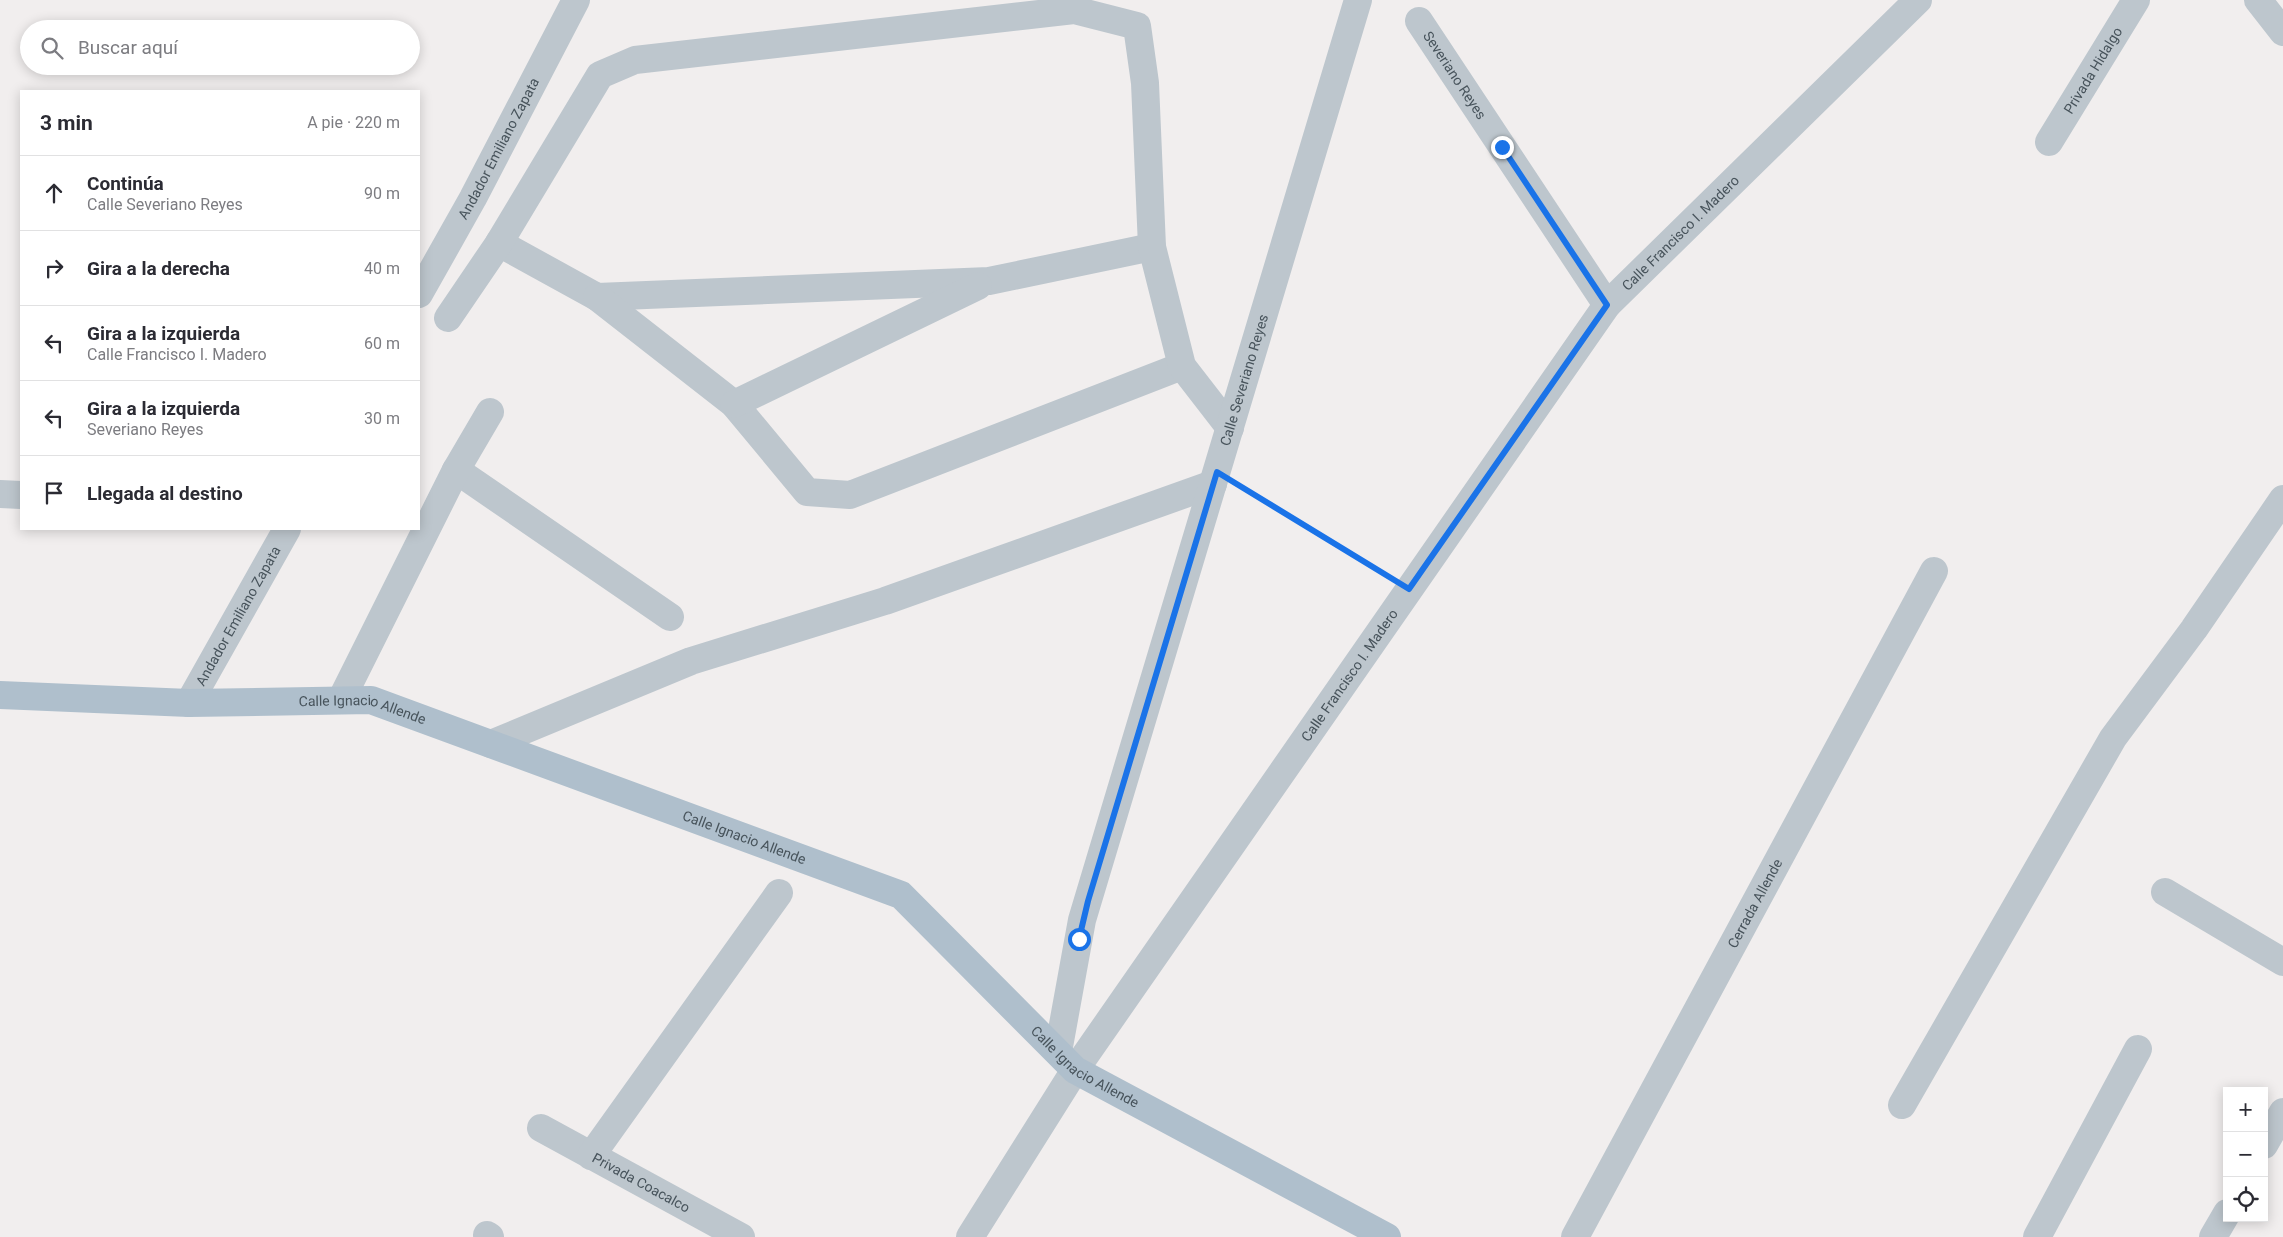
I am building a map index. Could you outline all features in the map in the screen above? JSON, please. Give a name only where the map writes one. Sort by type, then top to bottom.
[{"type":"main road","name":"Calle Ignacio Allende","points":[[0,696],[189,703],[371,700],[901,895],[1066,1061],[1387,1237]]},
{"type":"street","name":"Andador Emiliano Zapata","points":[[420,292],[473,198],[576,0]]},
{"type":"street","name":"Calle Severiano Reyes","points":[[1066,1061],[1082,920],[1358,0]]},
{"type":"street","name":"Calle Francisco I. Madero","points":[[970,1237],[1066,1061],[1409,589],[1607,305],[1918,0]]},
{"type":"street","name":"Privada Hidalgo","points":[[2049,142],[2136,0]]},
{"type":"street","points":[[2258,0],[2283,32]]},
{"type":"street","points":[[448,318],[498,243],[600,75],[635,60],[1074,10],[1137,26],[1145,83],[1152,247],[1182,366],[1230,428]]},
{"type":"street","name":"Severiano Reyes","points":[[1419,21],[1607,305]]},
{"type":"street","points":[[498,243],[597,297],[734,404],[807,492],[850,495],[1182,366]]},
{"type":"street","points":[[597,297],[988,281],[1152,247]]},
{"type":"street","points":[[734,404],[988,281]]},
{"type":"street","points":[[341,700],[456,470],[490,412]]},
{"type":"street","points":[[456,470],[670,617]]},
{"type":"street","points":[[491,744],[692,661],[885,601],[1215,478]]},
{"type":"street","points":[[0,494],[20,495]]},
{"type":"street","points":[[1902,1105],[2113,738],[2194,629],[2283,499]]},
{"type":"street","name":"Andador Emiliano Zapata","points":[[189,703],[286,530]]},
{"type":"street","name":"Cerrada Allende","points":[[1575,1237],[1934,570]]},
{"type":"street","points":[[2165,892],[2283,962]]},
{"type":"street","points":[[592,1156],[778,893]]},
{"type":"street","points":[[2037,1237],[2138,1049]]},
{"type":"street","points":[[2268,1138],[2283,1112]]},
{"type":"street","name":"Privada Coacalco","points":[[541,1128],[741,1237]]},
{"type":"street","points":[[2214,1237],[2223,1220]]},
{"type":"path","points":[[1215,478],[1409,589]]},
{"type":"route","points":[[1079,939],[1082,920],[1217,472],[1409,589],[1607,305],[1502,147]]}]
